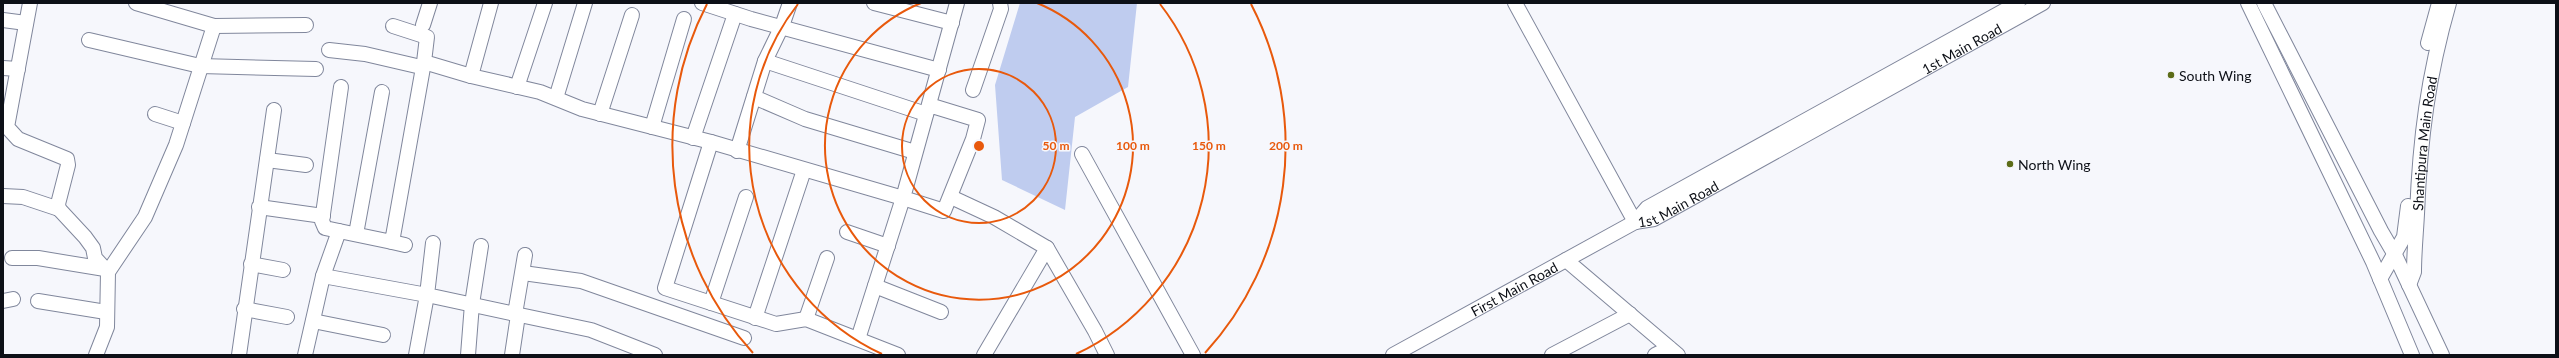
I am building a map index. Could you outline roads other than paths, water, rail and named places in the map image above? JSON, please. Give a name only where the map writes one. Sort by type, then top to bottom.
[{"type":"street","points":[[30,3],[7,127],[18,139],[67,159],[68,164],[58,204],[59,209]]},
{"type":"street","points":[[136,3],[214,26],[306,25]]},
{"type":"street","points":[[423,25],[429,3]]},
{"type":"street","points":[[471,76],[491,3]]},
{"type":"street","points":[[517,87],[545,3]]},
{"type":"street","points":[[556,98],[585,3]]},
{"type":"street","points":[[702,3],[735,14],[938,70]]},
{"type":"street","points":[[737,151],[765,61],[782,26],[790,3]]},
{"type":"street","points":[[874,3],[952,23]]},
{"type":"street","points":[[858,339],[903,198],[957,3]]},
{"type":"street","points":[[972,90],[1001,9],[1000,3]]},
{"type":"street","points":[[1515,3],[1635,222]]},
{"type":"street","name":"1st Main Road","points":[[1635,222],[1647,208],[2018,3]]},
{"type":"street","name":"1st Main Road","points":[[1635,222],[1654,219],[2043,3]]},
{"type":"street","points":[[2248,3],[2380,279],[2412,355]]},
{"type":"street","points":[[2264,3],[2377,224],[2395,254],[2442,355]]},
{"type":"street","name":"Shantipura Main Road","points":[[2380,279],[2404,237],[2407,220],[2419,90],[2426,52],[2439,3]]},
{"type":"street","name":"Shantipura Main Road","points":[[2409,285],[2414,272],[2420,144],[2425,105],[2437,44],[2449,3]]},
{"type":"street","points":[[693,138],[735,14]]},
{"type":"street","points":[[600,114],[632,15]]},
{"type":"street","points":[[652,127],[684,19]]},
{"type":"street","points":[[3,20],[26,23]]},
{"type":"street","points":[[96,355],[107,327],[106,270],[145,217],[176,145],[214,26]]},
{"type":"street","points":[[341,87],[322,226],[398,244],[427,37],[393,26]]},
{"type":"street","points":[[89,40],[200,66],[316,70]]},
{"type":"street","points":[[329,50],[365,54],[423,64],[517,87],[556,98],[600,114],[711,142],[737,151],[944,211],[951,197],[973,139],[978,120],[927,110],[765,61]]},
{"type":"street","points":[[3,68],[18,68]]},
{"type":"street","points":[[356,234],[382,92]]},
{"type":"street","points":[[754,96],[806,119],[915,152]]},
{"type":"street","points":[[240,355],[244,309],[274,110]]},
{"type":"street","points":[[155,114],[182,123]]},
{"type":"street","points":[[711,142],[665,288],[776,324],[806,319],[898,355]]},
{"type":"street","points":[[1082,154],[1193,355]]},
{"type":"street","points":[[267,160],[306,165]]},
{"type":"street","points":[[755,318],[804,170]]},
{"type":"street","points":[[3,196],[23,197],[59,209],[85,237],[93,248],[95,258],[106,270]]},
{"type":"street","points":[[711,303],[746,197]]},
{"type":"street","points":[[951,197],[994,217],[1046,248],[1095,331],[1106,355]]},
{"type":"street","points":[[259,207],[323,216]]},
{"type":"street","name":"First Main Road","points":[[1396,354],[1635,222]]},
{"type":"street","points":[[305,355],[323,276],[339,231]]},
{"type":"street","points":[[847,232],[888,246]]},
{"type":"street","points":[[416,355],[427,295],[433,243]]},
{"type":"street","points":[[468,355],[472,304],[480,246]]},
{"type":"street","points":[[984,355],[1046,248]]},
{"type":"street","points":[[512,355],[525,255]]},
{"type":"street","points":[[12,258],[38,258],[106,270]]},
{"type":"street","points":[[806,319],[827,258]]},
{"type":"street","points":[[1566,260],[1630,314],[1671,353]]},
{"type":"street","points":[[251,264],[283,270]]},
{"type":"street","points":[[523,273],[581,282],[744,338]]},
{"type":"street","points":[[323,276],[472,304],[591,330],[655,355]]},
{"type":"street","points":[[875,286],[941,312]]},
{"type":"street","points":[[38,301],[106,312]]},
{"type":"street","points":[[244,309],[287,317]]},
{"type":"street","points":[[1552,355],[1630,314]]},
{"type":"street","points":[[313,321],[383,335]]},
{"type":"street","points":[[1655,355],[1671,353]]},
{"type":"place","name":"South Wing","points":[[2171,75]]},
{"type":"place","name":"North Wing","points":[[2010,164]]}]
